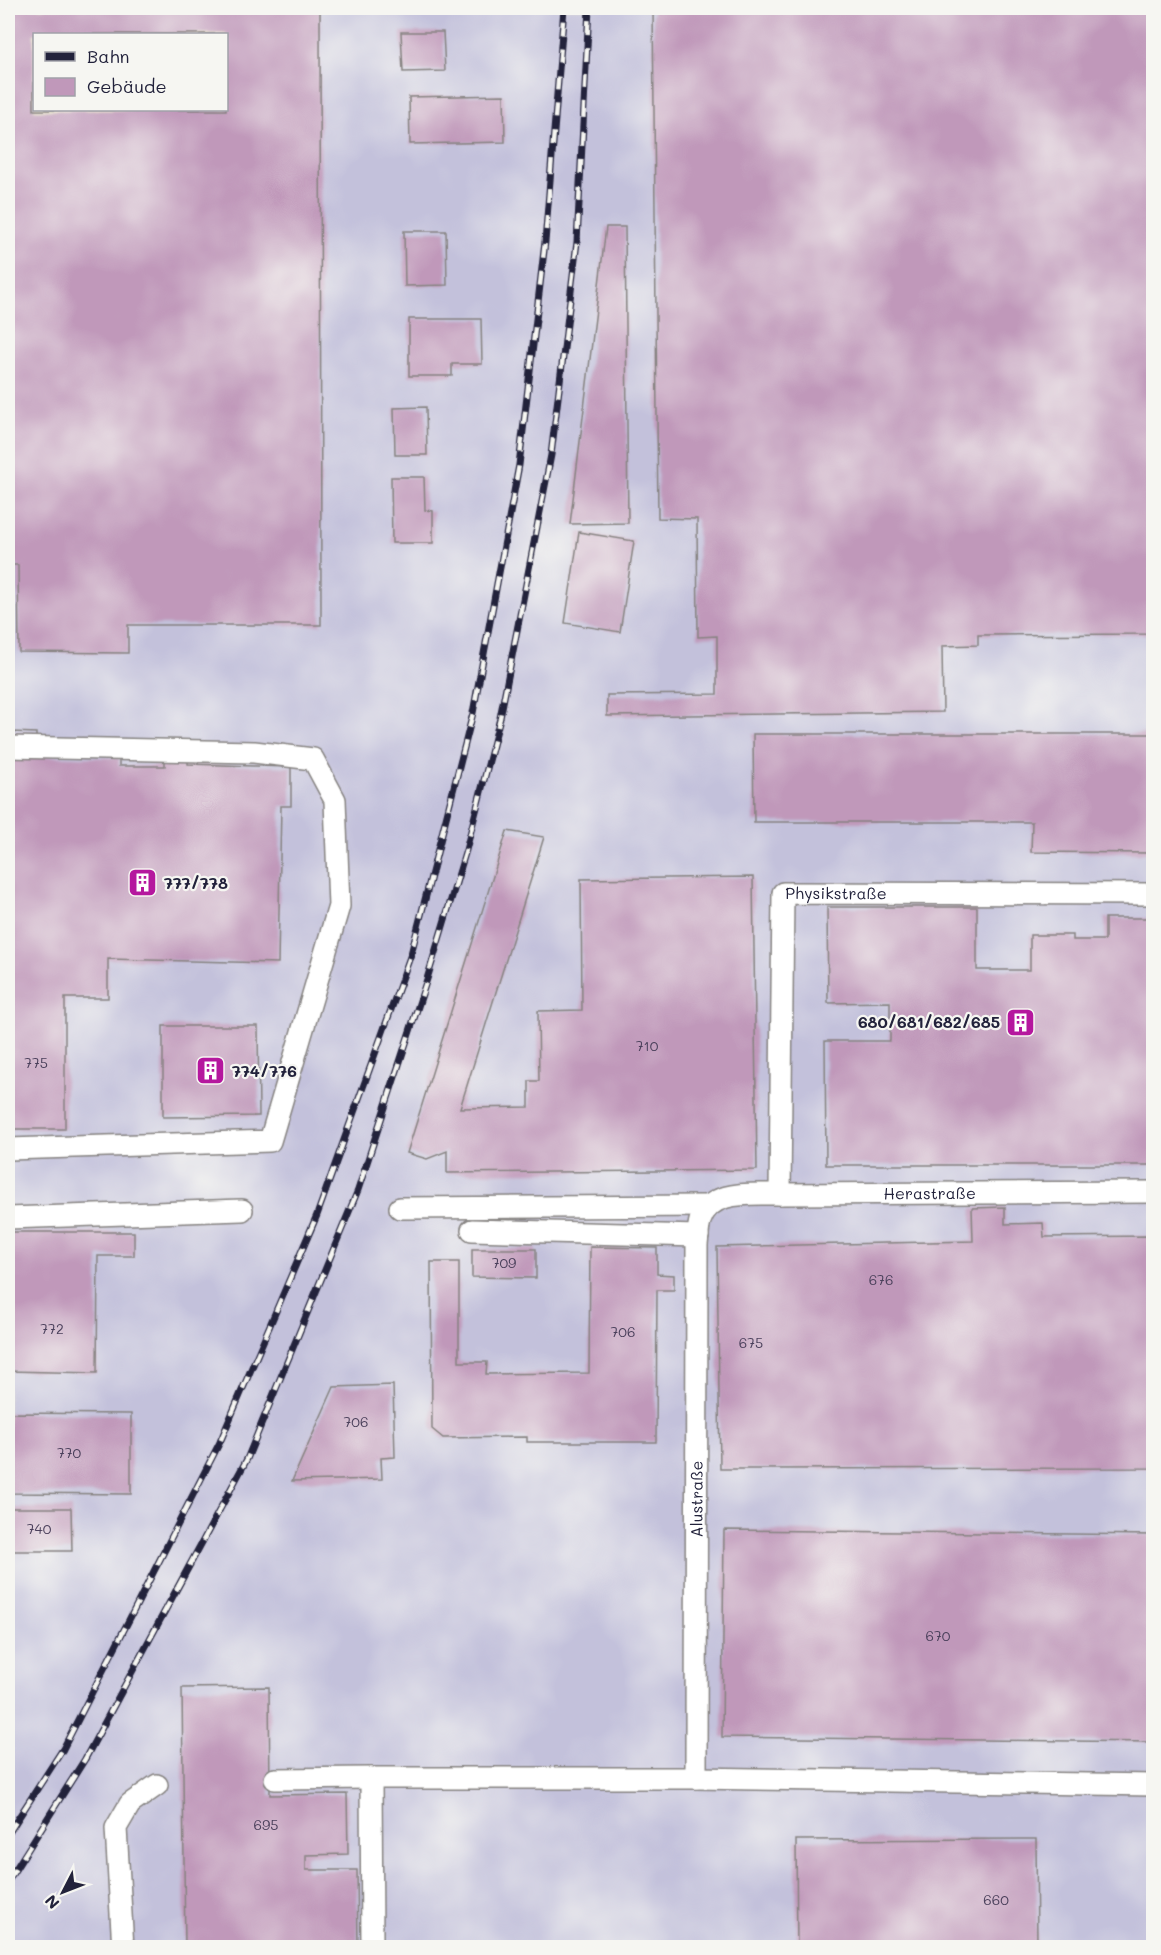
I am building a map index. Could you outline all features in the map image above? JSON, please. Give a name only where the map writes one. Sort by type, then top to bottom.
[{"type":"lane","points":[[8,747],[254,752],[314,759],[335,801],[339,906],[270,1141],[8,1149]]},
{"type":"lane","name":"Physikstraße","points":[[780,1194],[783,893],[1154,894]]},
{"type":"lane","name":"Herastraße","points":[[399,1208],[702,1220],[725,1196],[1154,1192]]},
{"type":"lane","points":[[8,1218],[242,1210]]},
{"type":"lane","points":[[472,1230],[702,1220]]},
{"type":"lane","name":"Alustraße","points":[[696,1778],[702,1220]]},
{"type":"lane","points":[[371,1778],[372,1947]]},
{"type":"lane","points":[[275,1779],[696,1778],[1154,1785]]},
{"type":"lane","points":[[123,1947],[116,1828],[130,1804],[157,1785]]},
{"type":"shaded area","points":[[8,8],[1153,8],[1153,1947],[8,1948]]},
{"type":"building","points":[[8,8],[320,8],[321,625],[128,625],[128,653],[19,652],[18,565],[8,565]]},
{"type":"building","points":[[653,8],[1154,8],[1154,634],[978,635],[978,645],[942,646],[943,712],[607,716],[607,695],[717,694],[717,636],[698,637],[697,519],[658,518]]},
{"type":"building","points":[[401,32],[443,32],[445,71],[403,72]]},
{"type":"building","points":[[504,95],[505,142],[410,144],[409,97]]},
{"type":"building","points":[[606,227],[625,227],[628,523],[570,524]]},
{"type":"building","points":[[404,231],[446,231],[447,285],[405,286]]},
{"type":"building","points":[[409,319],[481,319],[482,364],[452,364],[452,376],[409,376]]},
{"type":"building","points":[[426,407],[427,455],[395,455],[394,408]]},
{"type":"building","points":[[391,477],[424,477],[425,510],[433,511],[433,543],[392,543]]},
{"type":"building","points":[[579,532],[634,541],[620,632],[565,623]]},
{"type":"building","name":"777/778","points":[[11,732],[36,733],[36,756],[119,758],[119,766],[165,766],[165,757],[188,757],[188,764],[291,767],[291,806],[281,806],[278,963],[108,959],[108,998],[65,998],[65,1129],[8,1129],[8,757],[11,757]]},
{"type":"building","points":[[753,734],[1154,734],[1154,853],[1031,852],[1032,822],[754,822]]},
{"type":"building","points":[[507,831],[544,837],[460,1108],[529,1107],[529,1081],[539,1081],[538,1011],[582,1010],[581,879],[753,877],[757,1170],[447,1173],[447,1151],[427,1159],[407,1153]]},
{"type":"building","name":"680/681/682/685","points":[[827,907],[977,907],[977,970],[1030,970],[1030,935],[1073,935],[1073,940],[1105,940],[1105,918],[1153,918],[1153,1165],[826,1165],[825,1041],[890,1041],[890,1002],[828,1003]]},
{"type":"building","name":"774/776","points":[[163,1026],[258,1026],[259,1116],[163,1117]]},
{"type":"building","points":[[1005,1207],[1005,1224],[1043,1223],[1044,1237],[1154,1236],[1154,1468],[720,1469],[717,1247],[973,1241],[972,1208]]},
{"type":"building","points":[[8,1232],[134,1232],[134,1256],[98,1256],[97,1373],[8,1371]]},
{"type":"building","points":[[590,1247],[657,1248],[657,1274],[674,1275],[674,1290],[657,1290],[656,1442],[527,1442],[527,1437],[443,1438],[432,1429],[431,1262],[459,1262],[459,1362],[487,1362],[486,1374],[589,1373]]},
{"type":"building","points":[[472,1249],[536,1249],[536,1278],[472,1277]]},
{"type":"building","points":[[393,1385],[395,1457],[381,1458],[382,1479],[292,1481],[334,1387]]},
{"type":"building","points":[[8,1413],[131,1414],[131,1494],[8,1493]]},
{"type":"building","points":[[8,1508],[71,1508],[72,1551],[8,1551]]},
{"type":"building","points":[[724,1530],[1154,1535],[1154,1742],[722,1737]]},
{"type":"building","points":[[269,1687],[270,1795],[347,1794],[348,1854],[306,1855],[306,1870],[357,1870],[358,1948],[185,1948],[182,1688]]},
{"type":"building","points":[[1036,1839],[1037,1948],[797,1948],[796,1840]]},
{"type":"railway","points":[[8,1834],[63,1749],[220,1442],[317,1215],[411,954],[473,713],[519,465],[545,242],[564,8]]},
{"type":"railway","points":[[8,1881],[85,1759],[247,1459],[358,1190],[427,979],[466,850],[500,718],[551,455],[577,242],[589,8]]},
{"type":"place","name":"777/778","points":[[143,883]]},
{"type":"place","name":"680/681/682/685","points":[[1021,1022]]},
{"type":"place","name":"774/776","points":[[211,1071]]}]
